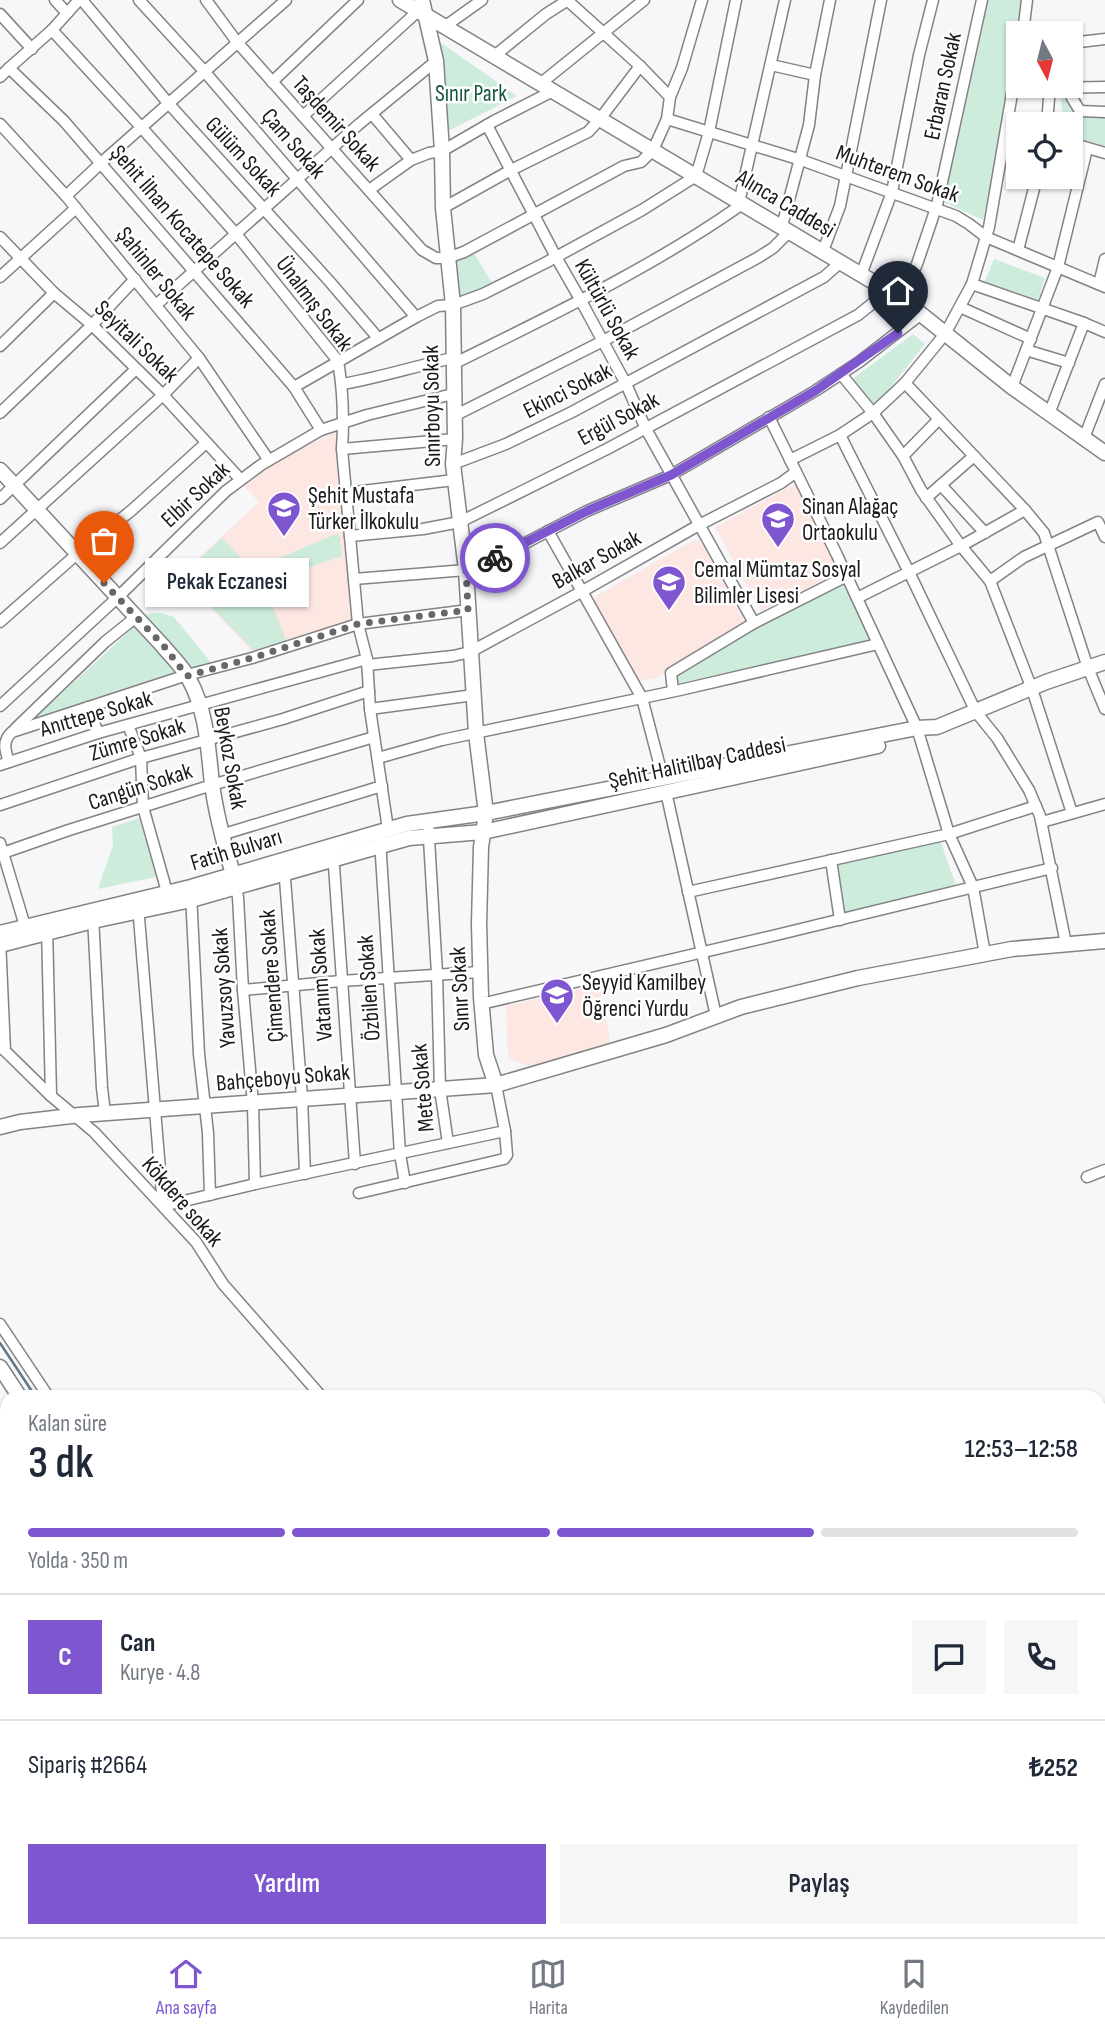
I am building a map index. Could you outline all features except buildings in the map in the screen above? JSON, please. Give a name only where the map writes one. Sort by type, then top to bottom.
[{"type":"street","points":[[55,0],[66,13]]},
{"type":"street","points":[[3,74],[52,30],[80,0]]},
{"type":"street","name":"Gülüm Sokak","points":[[80,0],[378,338]]},
{"type":"street","name":"Çam Sokak","points":[[139,0],[298,178],[416,317]]},
{"type":"street","points":[[66,196],[286,0]]},
{"type":"street","points":[[272,82],[358,0]]},
{"type":"street","name":"Alınca Caddesi","points":[[400,0],[422,10],[493,57],[902,299],[1012,387],[1105,453]]},
{"type":"street","points":[[444,27],[482,0]]},
{"type":"street","points":[[493,57],[546,14],[568,0],[670,97]]},
{"type":"street","points":[[369,190],[411,160],[442,151],[546,87],[602,33],[644,0]]},
{"type":"street","points":[[447,258],[486,241],[533,213],[624,166],[641,162],[653,150],[667,119],[670,97],[682,68],[702,0]]},
{"type":"street","points":[[294,387],[438,306],[453,305],[484,294],[556,257],[642,210],[696,176],[709,132],[736,0]]},
{"type":"street","points":[[342,384],[402,369],[453,361],[580,299],[699,234],[739,204],[785,0]]},
{"type":"street","points":[[454,416],[603,341],[773,248],[786,228],[809,125],[815,75],[830,0]]},
{"type":"street","points":[[823,251],[840,206],[881,0]]},
{"type":"street","points":[[861,275],[892,192],[919,55],[933,0]]},
{"type":"street","name":"Erbaran Sokak","points":[[902,299],[936,209],[982,0]]},
{"type":"street","points":[[1024,21],[1027,0]]},
{"type":"street","name":"Taşdemir Sokak","points":[[209,1],[237,43],[422,250],[436,258],[447,258]]},
{"type":"street","points":[[303,116],[422,10]]},
{"type":"street","name":"Sınırboyu Sokak","points":[[422,10],[436,61],[443,208],[453,305],[454,480],[466,570],[476,733],[486,813]]},
{"type":"street","points":[[0,14],[32,49]]},
{"type":"street","name":"Ünalmış Sokak","points":[[52,30],[236,234],[338,361],[342,384],[342,449],[358,624],[367,662],[370,709],[382,786],[383,836]]},
{"type":"street","points":[[1083,42],[1105,39]]},
{"type":"street","points":[[156,305],[332,148],[436,61]]},
{"type":"street","points":[[771,65],[815,75]]},
{"type":"street","points":[[443,208],[511,170],[589,132],[640,66]]},
{"type":"street","name":"Şehit İlhan Kocatepe Sokak","points":[[3,74],[64,121],[294,387],[321,430]]},
{"type":"street","points":[[1083,88],[1105,87]]},
{"type":"street","points":[[790,460],[840,435],[873,413],[905,383],[945,334],[972,284],[986,237],[1011,98]]},
{"type":"street","points":[[1072,98],[1080,111],[1105,112]]},
{"type":"street","points":[[372,114],[411,160]]},
{"type":"street","name":"Muhterem Sokak","points":[[667,119],[801,160],[892,192],[962,219],[986,237],[1102,285]]},
{"type":"street","name":"Şahinler Sokak","points":[[0,124],[66,196],[200,358],[268,460]]},
{"type":"street","name":"Kültürlü Sokak","points":[[487,125],[626,384],[646,429],[754,623]]},
{"type":"street","points":[[1083,148],[1105,153]]},
{"type":"street","points":[[1012,387],[1059,267],[1087,149]]},
{"type":"street","points":[[1018,250],[1034,189]]},
{"type":"street","points":[[0,277],[76,208]]},
{"type":"street","name":"Seyitali Sokak","points":[[0,237],[54,293],[163,395],[240,478]]},
{"type":"street","points":[[1102,285],[1105,259]]},
{"type":"street","name":"Ekinci Sokak","points":[[453,464],[506,444],[626,384],[824,277],[841,262]]},
{"type":"street","points":[[0,413],[92,326],[135,279]]},
{"type":"street","points":[[972,284],[1105,332]]},
{"type":"street","name":"Ergül Sokak","points":[[350,537],[460,522],[646,429],[858,315],[888,291]]},
{"type":"street","points":[[0,346],[54,293]]},
{"type":"street","points":[[960,307],[1031,339]]},
{"type":"street","points":[[354,579],[466,570],[587,511],[671,475],[815,391],[920,315]]},
{"type":"street","points":[[1049,414],[1084,323]]},
{"type":"street","points":[[1026,351],[1069,363]]},
{"type":"street","points":[[0,543],[200,358]]},
{"type":"street","points":[[0,499],[136,369]]},
{"type":"street","points":[[841,374],[873,413],[926,498],[990,581],[1032,689],[1072,813]]},
{"type":"street","points":[[905,383],[1044,533],[1088,668],[1105,709]]},
{"type":"street","points":[[1084,438],[1105,384]]},
{"type":"street","name":"Elbir Sokak","points":[[0,706],[118,597],[240,478],[321,430],[453,394]]},
{"type":"street","points":[[769,417],[918,729],[949,834],[973,887],[985,954]]},
{"type":"street","points":[[902,456],[939,419]]},
{"type":"street","points":[[840,435],[976,712],[997,738],[1029,790],[1042,822],[1066,944]]},
{"type":"street","points":[[342,449],[455,439]]},
{"type":"street","points":[[0,622],[206,443]]},
{"type":"street","points":[[926,498],[974,456]]},
{"type":"street","name":"Beykoz Sokak","points":[[0,470],[187,676],[200,705],[209,739],[212,785],[221,835],[234,880]]},
{"type":"street","name":"Balkar Sokak","points":[[367,662],[453,656],[470,652],[699,525],[781,483],[796,472]]},
{"type":"street","points":[[346,493],[454,480]]},
{"type":"street","points":[[941,485],[985,533]]},
{"type":"street","points":[[857,598],[961,546],[1025,510]]},
{"type":"street","points":[[990,581],[1024,557],[1101,519],[1105,537]]},
{"type":"street","points":[[548,531],[642,698],[665,785],[716,1016]]},
{"type":"street","points":[[673,691],[671,673],[754,623],[847,576]]},
{"type":"street","points":[[12,732],[358,624],[468,610]]},
{"type":"street","points":[[5,764],[6,737],[105,642],[136,617]]},
{"type":"street","points":[[378,758],[442,740],[878,645]]},
{"type":"street","name":"Anıttepe Sokak","points":[[5,764],[98,733],[367,662]]},
{"type":"street","name":"Şehit Halitilbay Caddesi","points":[[429,829],[483,832],[665,785],[937,727],[1105,662]]},
{"type":"street","name":"Zümre Sokak","points":[[0,805],[141,758],[283,719],[369,691]]},
{"type":"street","points":[[370,709],[474,695]]},
{"type":"street","points":[[88,707],[98,733]]},
{"type":"street","points":[[128,725],[141,758],[143,807],[167,892]]},
{"type":"street","name":"Cangün Sokak","points":[[1,850],[374,737]]},
{"type":"street","name":"Şehit Halitilbay Caddesi","points":[[486,813],[665,785]]},
{"type":"street","points":[[221,835],[382,786]]},
{"type":"street","points":[[1042,822],[1105,804]]},
{"type":"street","points":[[688,892],[949,834],[1036,806]]},
{"type":"street","points":[[0,940],[191,893],[383,836],[409,838],[429,829],[486,813]]},
{"type":"street","name":"Sınır Sokak","points":[[405,1183],[504,1159],[507,1155],[496,1085],[486,1055],[481,1004],[479,924],[486,813]]},
{"type":"street","name":"Mete Sokak","points":[[163,1206],[448,1143],[440,1089],[429,829]]},
{"type":"street","name":"Özbilen Sokak","points":[[383,836],[396,1091],[400,1154],[405,1183]]},
{"type":"street","points":[[1,850],[25,926]]},
{"type":"street","name":"Vatanım Sokak","points":[[333,852],[355,1164]]},
{"type":"street","points":[[831,860],[840,920]]},
{"type":"street","name":"Çimendere Sokak","points":[[284,866],[302,1098],[304,1174]]},
{"type":"street","points":[[481,1004],[1052,868]]},
{"type":"street","name":"Yavuzsoy Sokak","points":[[234,880],[238,897],[253,1104],[255,1184]]},
{"type":"street","name":"Fatih Bulvarı","points":[[138,906],[167,892],[191,893]]},
{"type":"street","points":[[191,893],[199,1055],[208,1133],[210,1195]]},
{"type":"street","points":[[138,906],[163,1206]]},
{"type":"street","points":[[93,916],[105,1113]]},
{"type":"street","points":[[0,940],[25,926],[47,927]]},
{"type":"street","points":[[47,927],[51,1096]]},
{"type":"street","points":[[0,940],[3,1049]]},
{"type":"street","name":"Bahçeboyu Sokak","points":[[0,1127],[74,1115],[496,1085],[666,1035],[741,1007],[858,978],[1012,949],[1105,941]]},
{"type":"street","points":[[243,990],[480,972]]},
{"type":"street","name":"Kökdere sokak","points":[[3,1049],[51,1096],[94,1132],[163,1206],[196,1242],[223,1284],[316,1390]]},
{"type":"street","points":[[448,1143],[505,1131]]},
{"type":"street","points":[[1087,1177],[1105,1170]]},
{"type":"street","points":[[359,1193],[405,1183]]},
{"type":"street","points":[[0,1324],[44,1390]]},
{"type":"street","points":[[0,1367],[15,1390]]},
{"type":"shaded area","name":"Şehit Mustafa Türker İlkokulu","points":[[338,431],[358,624],[256,656],[180,575],[259,502],[244,486],[278,460]]},
{"type":"shaded area","name":"Sinan Alağaç Ortaokulu","points":[[795,484],[841,572],[761,611],[715,527]]},
{"type":"shaded area","name":"Cemal Mümtaz Sosyal Bilimler Lisesi","points":[[694,540],[703,545],[744,622],[743,626],[656,678],[638,681],[594,602],[596,596]]},
{"type":"shaded area","name":"Seyyid Kamilbey Öğrenci Yurdu","points":[[599,984],[611,1045],[528,1066],[508,1058],[506,1006]]},
{"type":"green space","points":[[989,0],[1026,0],[1021,21],[1006,21],[1006,98],[1009,98],[983,220],[944,202]]},
{"type":"green space","name":"Sınır Park","points":[[441,43],[517,96],[448,131]]},
{"type":"green space","points":[[1061,98],[1070,98],[1077,111],[1105,112],[1105,147],[1083,139],[1083,112],[1062,112]]},
{"type":"green space","points":[[474,253],[492,283],[464,297],[458,295],[452,264]]},
{"type":"green space","points":[[994,259],[1045,278],[1036,305],[983,286]]},
{"type":"green space","points":[[913,334],[925,344],[874,408],[851,380]]},
{"type":"green space","points":[[339,533],[342,556],[264,583],[287,643],[256,653],[181,576],[222,538],[252,569]]},
{"type":"green space","points":[[842,581],[871,641],[671,685],[669,673]]},
{"type":"green space","points":[[152,613],[174,617],[213,665],[185,673],[141,616]]},
{"type":"green space","points":[[136,625],[180,673],[34,719]]},
{"type":"green space","points":[[139,818],[156,877],[98,889],[113,845],[112,827]]},
{"type":"green space","points":[[940,840],[957,888],[842,915],[834,863]]},
{"type":"waterway","points":[[0,1343],[31,1390]]},
{"type":"way so far","points":[[104,583],[163,645],[187,676],[358,624],[468,610],[466,570],[495,558]]},
{"type":"place","name":"Şehit Mustafa Türker İlkokulu","points":[[284,538]]},
{"type":"place","name":"Sinan Alağaç Ortaokulu","points":[[778,549]]},
{"type":"place","name":"Pekak Eczanesi","points":[[104,583]]},
{"type":"place","name":"Cemal Mümtaz Sosyal Bilimler Lisesi","points":[[669,612]]},
{"type":"place","name":"Seyyid Kamilbey Öğrenci Yurdu","points":[[557,1025]]},
{"type":"route","points":[[495,558],[587,511],[671,475],[815,391],[898,333]]}]
